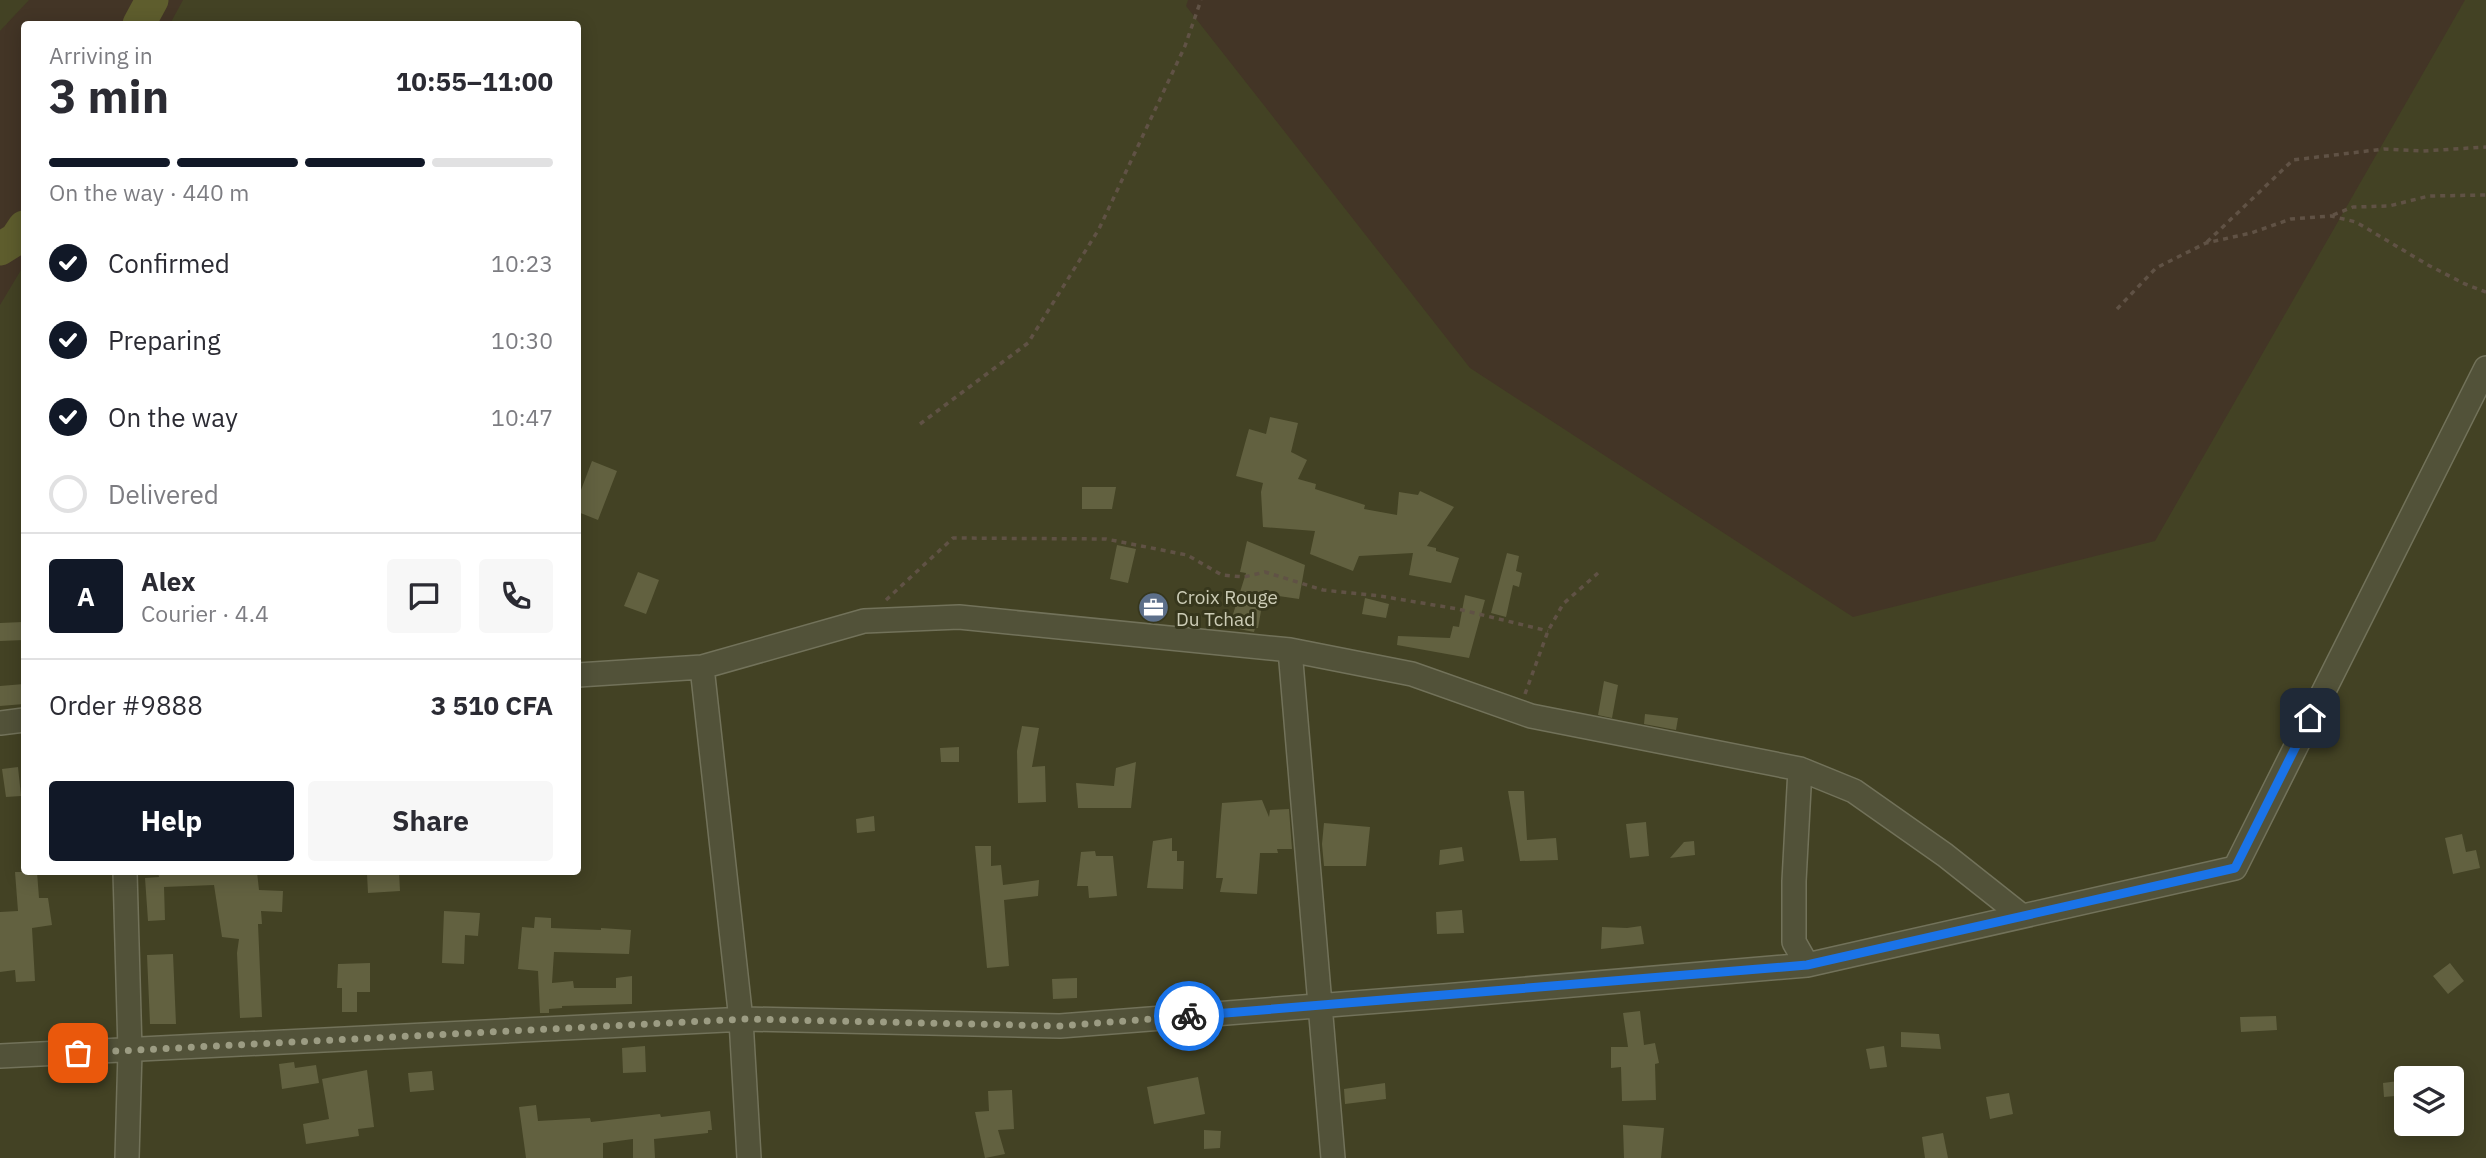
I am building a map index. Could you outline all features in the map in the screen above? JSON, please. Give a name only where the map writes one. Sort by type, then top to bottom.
[{"type":"street","points":[[0,1056],[741,1020],[1060,1026],[1321,1006],[1807,965],[2235,868],[2486,368]]},
{"type":"street","points":[[581,675],[702,667],[864,621],[959,617],[1290,649],[1412,674],[1531,716],[1800,769],[1854,791],[1945,855],[2022,916]]},
{"type":"street","points":[[1290,649],[1334,1158]]},
{"type":"street","points":[[702,667],[741,1020],[749,1158]]},
{"type":"street","points":[[0,723],[21,720]]},
{"type":"street","points":[[1800,769],[1794,881],[1794,942],[1807,965]]},
{"type":"street","points":[[125,875],[130,1051],[127,1158]]},
{"type":"path","points":[[920,424],[1028,343],[1099,229],[1185,46],[1201,0]]},
{"type":"path","points":[[2206,243],[2293,160],[2384,149],[2423,151],[2486,147]]},
{"type":"path","points":[[2331,216],[2353,207],[2389,206],[2429,196],[2486,195]]},
{"type":"path","points":[[2117,309],[2156,268],[2206,243],[2251,233],[2291,219],[2331,216],[2356,222],[2428,265],[2486,292]]},
{"type":"path","points":[[864,621],[953,538],[1106,539],[1187,555],[1222,575],[1244,577],[1265,572],[1323,590],[1458,609],[1548,631]]},
{"type":"path","points":[[1518,711],[1548,631],[1563,604],[1598,573]]},
{"type":"shaded area","points":[[29,0],[183,0],[172,21],[21,21],[21,270],[0,305],[0,31]]},
{"type":"shaded area","points":[[1188,0],[2465,0],[2155,541],[1853,617],[1470,368],[1186,6]]},
{"type":"building","points":[[1270,417],[1298,423],[1291,452],[1307,460],[1298,479],[1316,484],[1315,489],[1365,505],[1364,509],[1397,515],[1399,492],[1418,495],[1420,491],[1454,507],[1427,546],[1459,558],[1451,583],[1409,575],[1413,553],[1359,556],[1353,571],[1310,554],[1315,531],[1263,527],[1263,483],[1236,476],[1249,429],[1266,434]]},
{"type":"building","points":[[592,461],[617,471],[598,520],[581,513],[581,490]]},
{"type":"building","points":[[1082,487],[1116,487],[1112,509],[1082,509]]},
{"type":"building","points":[[1247,541],[1305,565],[1299,599],[1264,594],[1258,628],[1255,628],[1254,632],[1229,627],[1246,573],[1240,572]]},
{"type":"building","points":[[1117,545],[1136,549],[1128,583],[1110,579]]},
{"type":"building","points":[[1507,553],[1519,556],[1516,571],[1522,573],[1519,587],[1513,585],[1506,617],[1491,613]]},
{"type":"building","points":[[638,572],[659,580],[646,614],[624,606]]},
{"type":"building","points":[[1465,595],[1485,600],[1469,658],[1397,645],[1398,636],[1450,638],[1453,626],[1459,627]]},
{"type":"building","points":[[1365,598],[1389,604],[1386,618],[1362,614]]},
{"type":"building","points":[[21,622],[21,640],[0,641],[0,623]]},
{"type":"building","points":[[1604,681],[1618,685],[1612,718],[1598,715]]},
{"type":"building","points":[[21,684],[21,704],[0,706],[0,686]]},
{"type":"building","points":[[1645,714],[1678,718],[1676,730],[1644,724]]},
{"type":"building","points":[[1022,726],[1039,728],[1032,767],[1045,766],[1046,802],[1018,803],[1017,751]]},
{"type":"building","points":[[959,747],[959,762],[941,762],[940,748]]},
{"type":"building","points":[[1136,762],[1131,808],[1078,808],[1076,783],[1114,786],[1116,768]]},
{"type":"building","points":[[18,767],[21,796],[6,797],[2,769]]},
{"type":"building","points":[[1508,791],[1524,791],[1527,840],[1556,838],[1558,860],[1520,861]]},
{"type":"building","points":[[1262,800],[1269,817],[1270,810],[1289,809],[1292,849],[1277,849],[1278,853],[1260,853],[1257,894],[1220,892],[1223,878],[1216,878],[1222,803]]},
{"type":"building","points":[[874,816],[875,831],[857,833],[856,819]]},
{"type":"building","points":[[1646,822],[1649,856],[1630,858],[1626,824]]},
{"type":"building","points":[[1324,823],[1370,827],[1366,866],[1324,866]]},
{"type":"building","points":[[2462,834],[2466,852],[2476,850],[2480,868],[2453,874],[2445,838]]},
{"type":"building","points":[[1172,838],[1172,851],[1177,851],[1177,861],[1184,861],[1183,889],[1147,888],[1153,841]]},
{"type":"building","points":[[1694,841],[1695,855],[1670,858],[1684,842]]},
{"type":"building","points":[[975,846],[991,846],[991,866],[1001,865],[1003,885],[1039,880],[1038,896],[1004,900],[1009,966],[987,968]]},
{"type":"building","points":[[1462,847],[1464,861],[1439,865],[1440,850]]},
{"type":"building","points":[[1095,851],[1096,856],[1113,856],[1117,896],[1089,898],[1088,886],[1077,886],[1081,852]]},
{"type":"building","points":[[15,872],[21,872],[21,875],[37,875],[39,898],[48,898],[52,925],[32,928],[35,981],[16,982],[15,970],[0,972],[0,912],[18,911]]},
{"type":"building","points":[[257,875],[259,890],[283,891],[282,912],[261,911],[262,924],[258,924],[262,1017],[240,1018],[237,953],[239,939],[222,937],[214,885],[164,887],[165,920],[148,921],[145,878]]},
{"type":"building","points":[[367,875],[399,875],[400,891],[368,893]]},
{"type":"building","points":[[1462,910],[1464,933],[1437,934],[1436,912]]},
{"type":"building","points":[[444,911],[480,913],[478,936],[465,935],[464,964],[442,963]]},
{"type":"building","points":[[535,917],[551,918],[551,928],[631,930],[629,954],[554,952],[552,983],[573,981],[574,988],[616,988],[616,978],[632,976],[632,1004],[562,1006],[549,1009],[549,1013],[540,1013],[538,971],[518,969],[522,927],[534,928]]},
{"type":"building","points":[[1641,926],[1644,944],[1601,949],[1602,927]]},
{"type":"building","points":[[173,954],[176,1024],[150,1024],[147,955]]},
{"type":"building","points":[[370,963],[370,992],[357,992],[357,1012],[342,1012],[342,988],[337,988],[338,964]]},
{"type":"building","points":[[2450,963],[2464,981],[2448,994],[2433,976]]},
{"type":"building","points":[[1077,978],[1077,998],[1053,999],[1052,979]]},
{"type":"building","points":[[1640,1011],[1644,1045],[1655,1043],[1659,1063],[1655,1064],[1656,1100],[1622,1101],[1621,1067],[1611,1068],[1611,1047],[1628,1047],[1623,1013]]},
{"type":"building","points":[[2276,1016],[2277,1030],[2241,1032],[2240,1017]]},
{"type":"building","points":[[1901,1032],[1939,1034],[1941,1049],[1901,1047]]},
{"type":"building","points":[[645,1046],[646,1072],[623,1073],[622,1048]]},
{"type":"building","points":[[1884,1046],[1887,1067],[1870,1069],[1866,1049]]},
{"type":"building","points":[[294,1062],[295,1068],[316,1065],[319,1083],[282,1089],[279,1064]]},
{"type":"building","points":[[367,1070],[374,1127],[358,1129],[359,1136],[306,1144],[303,1124],[329,1119],[322,1079]]},
{"type":"building","points":[[432,1071],[434,1090],[410,1092],[408,1073]]},
{"type":"building","points":[[1198,1077],[1205,1114],[1154,1124],[1147,1087]]},
{"type":"building","points":[[2394,1082],[2394,1096],[2384,1097],[2383,1083]]},
{"type":"building","points":[[1385,1083],[1386,1099],[1345,1104],[1344,1089]]},
{"type":"building","points":[[1012,1090],[1014,1129],[998,1130],[1005,1154],[985,1158],[975,1112],[989,1111],[988,1091]]},
{"type":"building","points":[[2009,1093],[2013,1114],[1990,1119],[1986,1097]]},
{"type":"building","points":[[536,1105],[538,1121],[590,1118],[591,1122],[710,1111],[712,1130],[708,1130],[708,1133],[654,1139],[655,1158],[633,1158],[633,1139],[603,1143],[603,1158],[526,1158],[519,1107]]},
{"type":"building","points":[[1623,1125],[1664,1128],[1661,1158],[1624,1158]]},
{"type":"building","points":[[1204,1130],[1221,1131],[1220,1148],[1204,1149]]},
{"type":"building","points":[[1943,1133],[1948,1158],[1925,1158],[1922,1137]]},
{"type":"waterway","points":[[141,21],[152,0]]},
{"type":"waterway","points":[[0,249],[16,239],[21,232]]},
{"type":"way so far","points":[[78,1053],[746,1019],[1060,1026],[1189,1016]]},
{"type":"place","name":"Croix Rouge Du Tchad","points":[[1153,608]]},
{"type":"route","points":[[1189,1016],[1807,965],[2235,868],[2310,718]]}]
